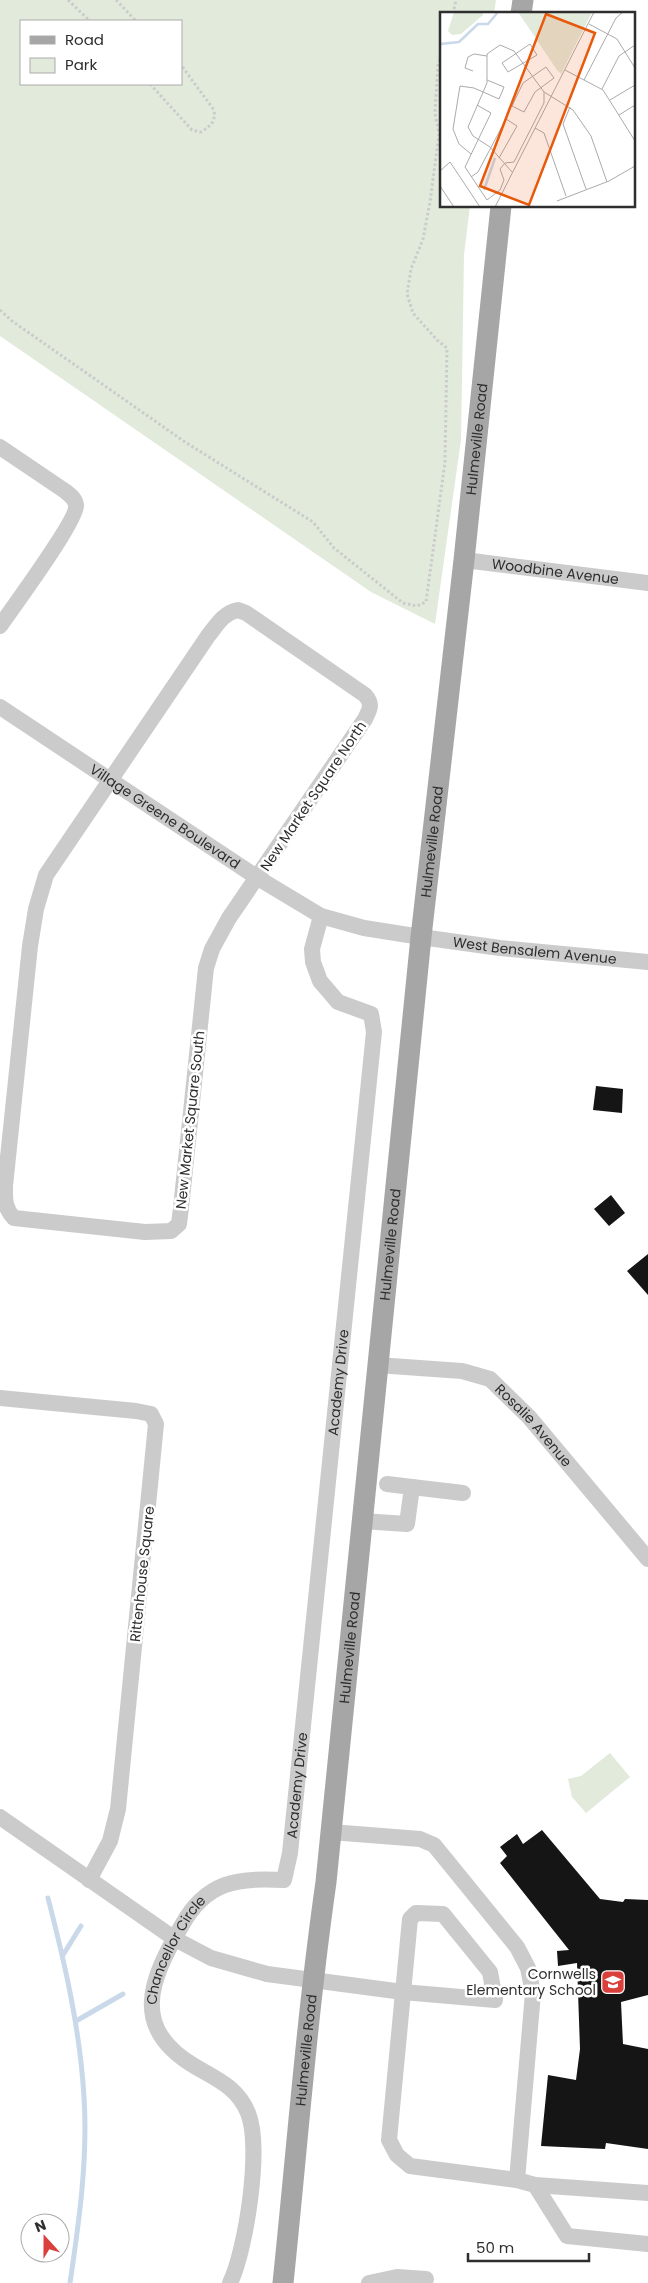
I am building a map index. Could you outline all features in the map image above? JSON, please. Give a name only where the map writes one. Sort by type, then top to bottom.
[{"type":"main road","name":"Hulmeville Road","points":[[283,2283],[300,2130],[312,1980],[331,1832],[421,936],[502,208]]},
{"type":"street","points":[[0,447],[65,491],[73,498],[76,505],[75,513],[65,530],[0,626]]},
{"type":"street","name":"Woodbine Avenue","points":[[464,560],[648,584]]},
{"type":"street","name":"New Market Square North","points":[[111,780],[222,617],[238,610],[246,613],[365,695],[370,700],[371,707],[365,719],[258,878]]},
{"type":"street","name":"Village Greene Boulevard","points":[[0,707],[258,878],[321,916],[364,928],[421,936]]},
{"type":"street","name":"New Market Square South","points":[[111,780],[46,875],[36,908],[30,946],[5,1186],[7,1212],[14,1218],[145,1232],[171,1232],[176,1229],[179,1224],[181,1208],[206,968],[219,934],[258,878]]},
{"type":"street","name":"Academy Drive","points":[[284,1880],[290,1853],[374,1032],[371,1014],[338,1002],[320,981],[313,962],[312,949],[321,916]]},
{"type":"street","name":"West Bensalem Avenue","points":[[421,936],[500,948],[648,962]]},
{"type":"street","name":"Rosalie Avenue","points":[[378,1365],[462,1371],[490,1379],[529,1417],[648,1559]]},
{"type":"street","name":"Rittenhouse Square","points":[[0,1398],[136,1411],[151,1414],[156,1424],[118,1808],[110,1841],[89,1880]]},
{"type":"street","points":[[387,1484],[463,1493]]},
{"type":"street","points":[[362,1521],[407,1524],[412,1487]]},
{"type":"street","points":[[0,1817],[174,1939],[211,1958],[267,1974],[403,1992],[495,2000],[490,1972],[443,1914],[416,1913],[412,1916],[403,1992],[389,2140],[398,2155],[410,2166],[517,2180],[535,2185],[648,2193]]},
{"type":"street","points":[[331,1832],[420,1839],[434,1845],[517,1947],[528,1968],[533,1993],[517,2180]]},
{"type":"street","name":"Chancellor Circle","points":[[230,2283],[244,2238],[254,2152],[251,2123],[242,2101],[231,2088],[176,2054],[160,2034],[154,2020],[151,2004],[153,1983],[158,1968],[192,1908],[215,1888],[243,1881],[284,1880]]},
{"type":"street","points":[[535,2185],[567,2236],[648,2244]]},
{"type":"street","points":[[369,2283],[397,2277],[426,2279]]},
{"type":"path","points":[[68,0],[89,20]]},
{"type":"path","points":[[116,0],[135,20]]},
{"type":"path","points":[[0,310],[185,442],[313,522],[334,548],[403,603],[422,605],[426,602],[445,462],[447,348],[437,340],[413,313],[407,294],[411,269],[423,239],[430,202],[439,134],[435,113],[440,60]]},
{"type":"path","points":[[151,85],[192,130],[201,132],[212,125],[215,116],[214,110],[182,66]]},
{"type":"green space","points":[[0,0],[496,0],[494,12],[440,12],[440,208],[470,208],[464,255],[461,440],[435,624],[371,592],[0,336]]},
{"type":"green space","points":[[610,1753],[630,1777],[586,1813],[572,1797],[568,1779],[581,1776]]},
{"type":"building","points":[[596,1086],[623,1089],[622,1113],[593,1110]]},
{"type":"building","points":[[611,1195],[625,1213],[609,1226],[594,1209]]},
{"type":"building","points":[[648,1254],[648,1295],[627,1271]]},
{"type":"building","name":"Cornwells Elementary School","points":[[542,1830],[600,1899],[623,1902],[625,1899],[648,1900],[648,1995],[621,2002],[623,2044],[648,2049],[648,2149],[606,2143],[605,2149],[541,2146],[548,2075],[576,2080],[580,2049],[577,1963],[558,1966],[557,1951],[569,1950],[500,1863],[507,1856],[500,1847],[517,1834],[523,1844]]},
{"type":"waterway","points":[[48,1898],[71,1997],[79,2046],[84,2097],[84,2167],[70,2283]]},
{"type":"waterway","points":[[63,1955],[81,1926]]},
{"type":"waterway","points":[[76,2021],[123,1994]]},
{"type":"place","name":"Cornwells Elementary School","points":[[613,1982]]}]
